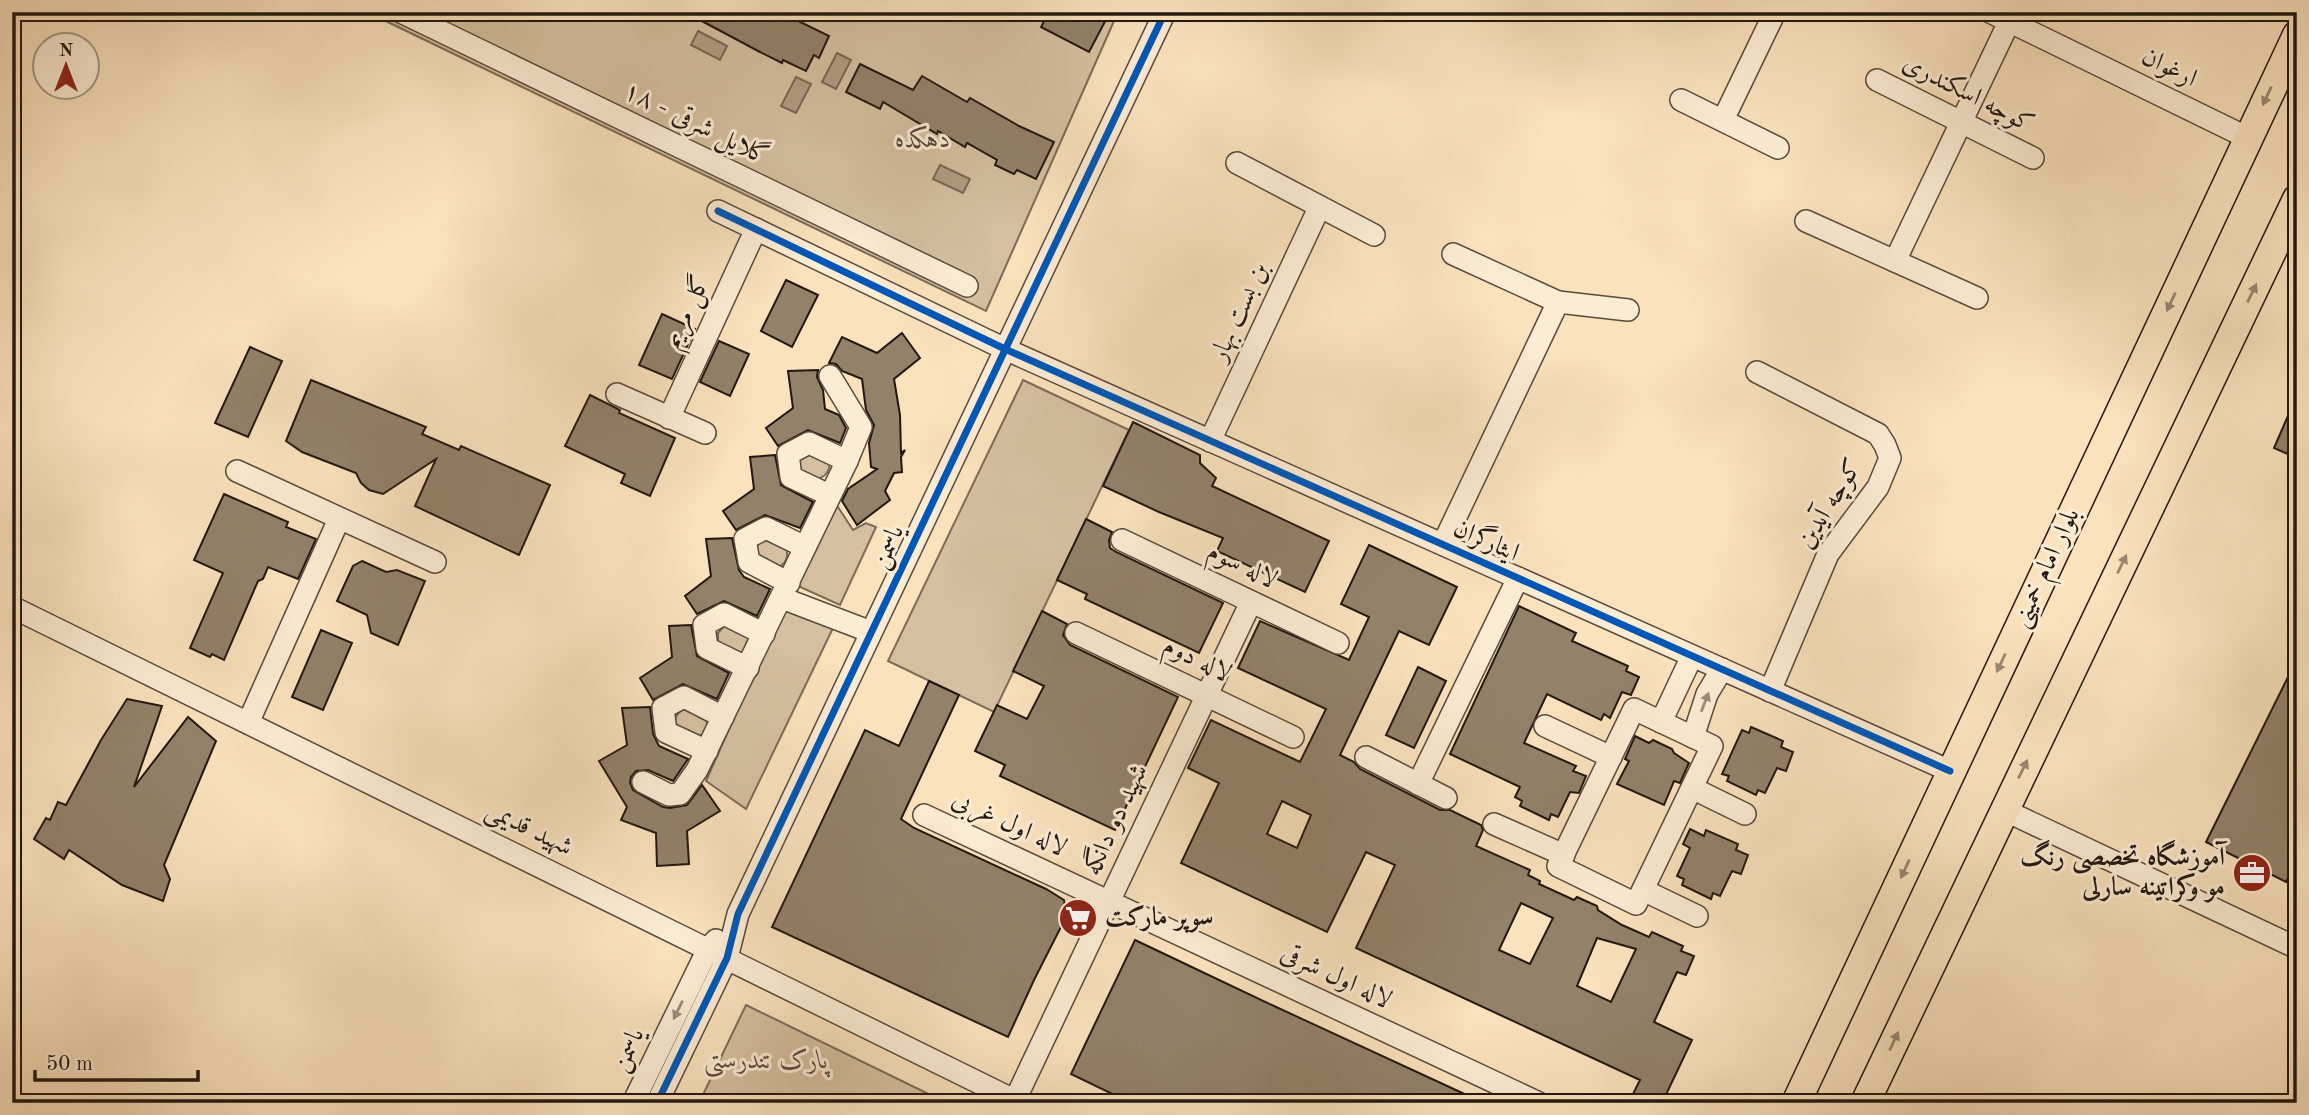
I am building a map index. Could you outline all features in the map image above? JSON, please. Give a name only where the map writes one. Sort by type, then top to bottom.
[{"type":"main road","name":"بلوار امام خمینی","points":[[1796,1103],[2297,34]]},
{"type":"main road","points":[[1865,1103],[2297,199]]},
{"type":"street","name":"گلایل شرقی - ۱۸","points":[[401,12],[967,286]]},
{"type":"street","name":"یاسمن","points":[[633,1103],[738,914],[1165,12]]},
{"type":"street","points":[[1723,120],[1774,12]]},
{"type":"street","points":[[1895,261],[1962,122],[1999,17]]},
{"type":"street","name":"ارغوان","points":[[1999,17],[2248,138]]},
{"type":"street","name":"کوچه اسکندری","points":[[1877,79],[2033,158]]},
{"type":"street","points":[[1681,100],[1778,148]]},
{"type":"street","points":[[1237,163],[1374,235]]},
{"type":"street","name":"بن بست بهار","points":[[1210,441],[1320,208]]},
{"type":"street","name":"ایثارگران","points":[[718,211],[1005,349],[1950,771]]},
{"type":"street","points":[[1806,222],[1977,298]]},
{"type":"street","name":"گل مریم","points":[[669,418],[756,229]]},
{"type":"street","points":[[1453,254],[1558,302],[1628,310]]},
{"type":"street","points":[[1443,544],[1558,302]]},
{"type":"street","name":"کوچه آیدین","points":[[1757,372],[1878,434],[1889,457],[1878,487],[1828,554],[1770,691]]},
{"type":"street","points":[[643,782],[670,795],[680,794],[697,770],[847,461],[861,427],[830,376]]},
{"type":"street","points":[[617,394],[705,433]]},
{"type":"street","points":[[829,495],[791,477],[788,454],[809,443],[847,461]]},
{"type":"street","points":[[237,471],[435,562]]},
{"type":"street","points":[[248,723],[339,519]]},
{"type":"street","points":[[805,547],[766,528],[745,539],[748,562],[785,590],[871,632]]},
{"type":"street","name":"لاله سوم","points":[[1122,540],[1338,643]]},
{"type":"street","points":[[1418,784],[1517,578]]},
{"type":"street","name":"شهید دو دانگه","points":[[1018,1101],[1108,901],[1251,602]]},
{"type":"street","name":"شهید قدیمی","points":[[12,607],[1018,1101]]},
{"type":"street","points":[[748,668],[707,648],[704,625],[724,614],[764,634]]},
{"type":"street","name":"لاله دوم","points":[[1076,633],[1293,737]]},
{"type":"street","points":[[1661,722],[1692,656]]},
{"type":"street","points":[[1693,737],[1707,694],[1722,669]]},
{"type":"street","points":[[707,751],[666,732],[663,708],[684,698],[723,717]]},
{"type":"street","points":[[1634,709],[1693,737],[1712,746],[1636,904],[1558,866],[1634,709]]},
{"type":"street","points":[[1545,726],[1611,757]]},
{"type":"street","points":[[1366,757],[1446,798]]},
{"type":"street","points":[[1692,788],[1745,814]]},
{"type":"street","points":[[2004,810],[2297,948]]},
{"type":"street","name":"لاله اول غربی","points":[[924,815],[1108,901]]},
{"type":"street","points":[[1494,824],[1564,855]]},
{"type":"street","points":[[1643,890],[1697,916]]},
{"type":"street","name":"لاله اول شرقی","points":[[1108,901],[1539,1103]]},
{"type":"street","name":"یاسمن","points":[[657,1103],[718,953]]},
{"type":"green space","name":"دهکده","points":[[367,12],[1118,12],[986,311]]},
{"type":"green space","points":[[1023,380],[1129,430],[994,712],[888,661]]},
{"type":"green space","points":[[804,451],[830,463],[824,476],[817,479],[803,478],[797,459]]},
{"type":"green space","points":[[836,504],[853,530],[866,523],[876,527],[840,605],[798,586]]},
{"type":"green space","points":[[767,537],[786,546],[787,558],[778,567],[761,566],[756,548],[758,543]]},
{"type":"green space","points":[[783,608],[833,628],[746,809],[706,781]]},
{"type":"green space","points":[[725,625],[750,637],[744,652],[739,655],[718,644],[718,633]]},
{"type":"green space","points":[[691,707],[702,712],[707,723],[702,734],[691,739],[680,734],[675,723],[680,712]]},
{"type":"green space","name":"پارک تندرستی","points":[[746,1005],[947,1103],[699,1103]]},
{"type":"shaded area","points":[[698,31],[727,46],[720,60],[691,45]]},
{"type":"shaded area","points":[[837,53],[851,60],[836,89],[822,82]]},
{"type":"shaded area","points":[[796,77],[811,84],[796,113],[781,106]]},
{"type":"shaded area","points":[[940,165],[970,179],[963,193],[933,179]]},
{"type":"building","points":[[685,12],[780,12],[829,36],[819,58],[814,55],[806,71],[783,60],[782,63]]},
{"type":"building","points":[[1049,12],[1110,12],[1089,52],[1041,27]]},
{"type":"building","points":[[860,64],[913,90],[922,76],[967,102],[970,98],[1054,142],[1036,179],[1017,170],[1014,174],[995,165],[997,160],[967,143],[965,147],[938,131],[937,134],[883,102],[880,109],[846,92]]},
{"type":"building","points":[[786,280],[818,295],[792,347],[761,331]]},
{"type":"building","points":[[662,314],[695,329],[672,379],[639,365]]},
{"type":"building","points":[[902,333],[920,358],[894,379],[900,415],[901,453],[905,450],[901,457],[902,472],[894,473],[885,491],[890,500],[857,525],[842,501],[848,489],[877,469],[871,467],[869,443],[874,425],[866,410],[862,379],[842,371],[836,364],[829,363],[842,337],[877,353]]},
{"type":"building","points":[[719,341],[749,354],[730,396],[700,382]]},
{"type":"building","points":[[250,347],[282,361],[248,437],[215,423]]},
{"type":"building","points":[[818,370],[817,377],[823,390],[825,409],[839,415],[846,428],[840,443],[808,430],[778,446],[766,428],[793,408],[788,371]]},
{"type":"building","points":[[311,380],[426,427],[422,434],[459,450],[461,446],[550,485],[519,555],[415,506],[436,459],[383,494],[369,490],[361,483],[356,473],[302,452],[286,441]]},
{"type":"building","points":[[590,395],[620,410],[619,413],[675,438],[650,496],[621,483],[625,474],[565,446]]},
{"type":"building","points":[[2297,395],[2297,458],[2274,448]]},
{"type":"building","points":[[1133,422],[1200,455],[1200,463],[1216,478],[1212,486],[1329,541],[1305,592],[1217,551],[1223,538],[1103,486]]},
{"type":"building","points":[[775,455],[781,485],[813,502],[800,528],[765,515],[736,530],[723,511],[754,489],[750,457]]},
{"type":"building","points":[[224,494],[288,522],[286,527],[316,539],[298,579],[268,567],[263,579],[258,581],[224,660],[190,648],[223,573],[194,560]]},
{"type":"building","points":[[1086,519],[1112,532],[1110,548],[1116,552],[1223,603],[1199,653],[1085,599],[1087,594],[1057,580]]},
{"type":"building","points":[[732,538],[739,570],[744,577],[770,589],[757,616],[724,601],[697,614],[685,596],[711,576],[706,539]]},
{"type":"building","points":[[1369,545],[1457,587],[1429,645],[1399,631],[1340,755],[1354,762],[1360,769],[1440,810],[1450,810],[1481,825],[1483,830],[1476,846],[1530,870],[1528,875],[1540,881],[1539,884],[1574,900],[1577,897],[1597,906],[1598,910],[1622,925],[1649,937],[1652,932],[1683,946],[1681,951],[1694,956],[1686,975],[1677,972],[1654,1022],[1692,1040],[1662,1103],[1652,1103],[1633,1094],[1640,1080],[1356,948],[1395,865],[1366,852],[1327,932],[1181,863],[1219,783],[1188,768],[1211,720],[1300,762],[1326,709],[1238,668],[1260,621],[1349,660],[1369,617],[1341,604]],"holes":[[[1282,801],[1311,815],[1297,848],[1267,834]],[[1521,903],[1553,918],[1530,964],[1499,950]],[[1597,938],[1636,949],[1611,1002],[1577,986]]]},
{"type":"building","points":[[362,561],[386,572],[397,570],[425,581],[398,645],[371,633],[367,615],[337,601],[353,566]]},
{"type":"building","points":[[1519,606],[1576,633],[1572,641],[1628,666],[1626,671],[1639,677],[1631,695],[1622,692],[1610,718],[1604,714],[1601,720],[1547,694],[1524,743],[1576,766],[1573,771],[1586,776],[1579,793],[1570,792],[1558,817],[1551,814],[1549,820],[1520,806],[1522,801],[1515,797],[1520,787],[1450,754]]},
{"type":"building","points":[[1042,611],[1067,624],[1063,635],[1070,645],[1178,697],[1115,830],[1000,776],[1005,765],[975,751],[997,705],[1027,719],[1044,686],[1013,671]]},
{"type":"building","points":[[691,625],[697,656],[729,673],[717,699],[683,684],[653,700],[640,678],[672,657],[669,626]]},
{"type":"building","points":[[321,630],[352,643],[323,710],[292,697]]},
{"type":"building","points":[[2297,659],[2297,860],[2286,882],[2206,842]]},
{"type":"building","points":[[1418,667],[1446,681],[1414,748],[1386,735]]},
{"type":"building","points":[[929,681],[959,695],[901,819],[914,828],[1046,889],[1064,900],[1066,917],[1008,1037],[772,927],[865,730],[899,746]]},
{"type":"building","points":[[127,699],[162,706],[134,787],[188,717],[216,741],[164,865],[170,879],[163,901],[122,885],[69,850],[64,859],[34,839],[46,818],[50,820],[58,802],[66,805]]},
{"type":"building","points":[[650,707],[653,734],[659,746],[688,759],[673,781],[648,770],[636,771],[630,783],[633,790],[663,807],[670,808],[687,805],[702,785],[720,811],[687,831],[689,864],[657,866],[656,833],[621,820],[627,807],[599,761],[627,745],[622,708]]},
{"type":"building","points":[[1751,727],[1783,741],[1781,747],[1793,752],[1786,771],[1777,768],[1765,793],[1758,790],[1756,795],[1727,781],[1729,776],[1722,774],[1742,730],[1749,733]]},
{"type":"building","points":[[1635,736],[1649,743],[1653,740],[1672,749],[1689,763],[1680,783],[1674,781],[1664,805],[1617,784],[1629,761],[1625,759]]},
{"type":"building","points":[[1690,829],[1704,836],[1706,830],[1738,844],[1736,850],[1748,855],[1741,874],[1732,871],[1720,896],[1713,893],[1711,899],[1682,885],[1684,879],[1677,876],[1690,848],[1683,844]]},
{"type":"building","points":[[1135,940],[1484,1103],[1131,1103],[1071,1074]]},
{"type":"cycle path","points":[[657,1103],[727,958],[738,914],[1165,12]]},
{"type":"cycle path","points":[[718,211],[1005,349],[1950,771]]},
{"type":"place","name":"آموزشگاه تخصصی رنگ مو وکراتینه سارلی","points":[[2252,873]]},
{"type":"place","name":"سوپر مارکت","points":[[1078,918]]}]
